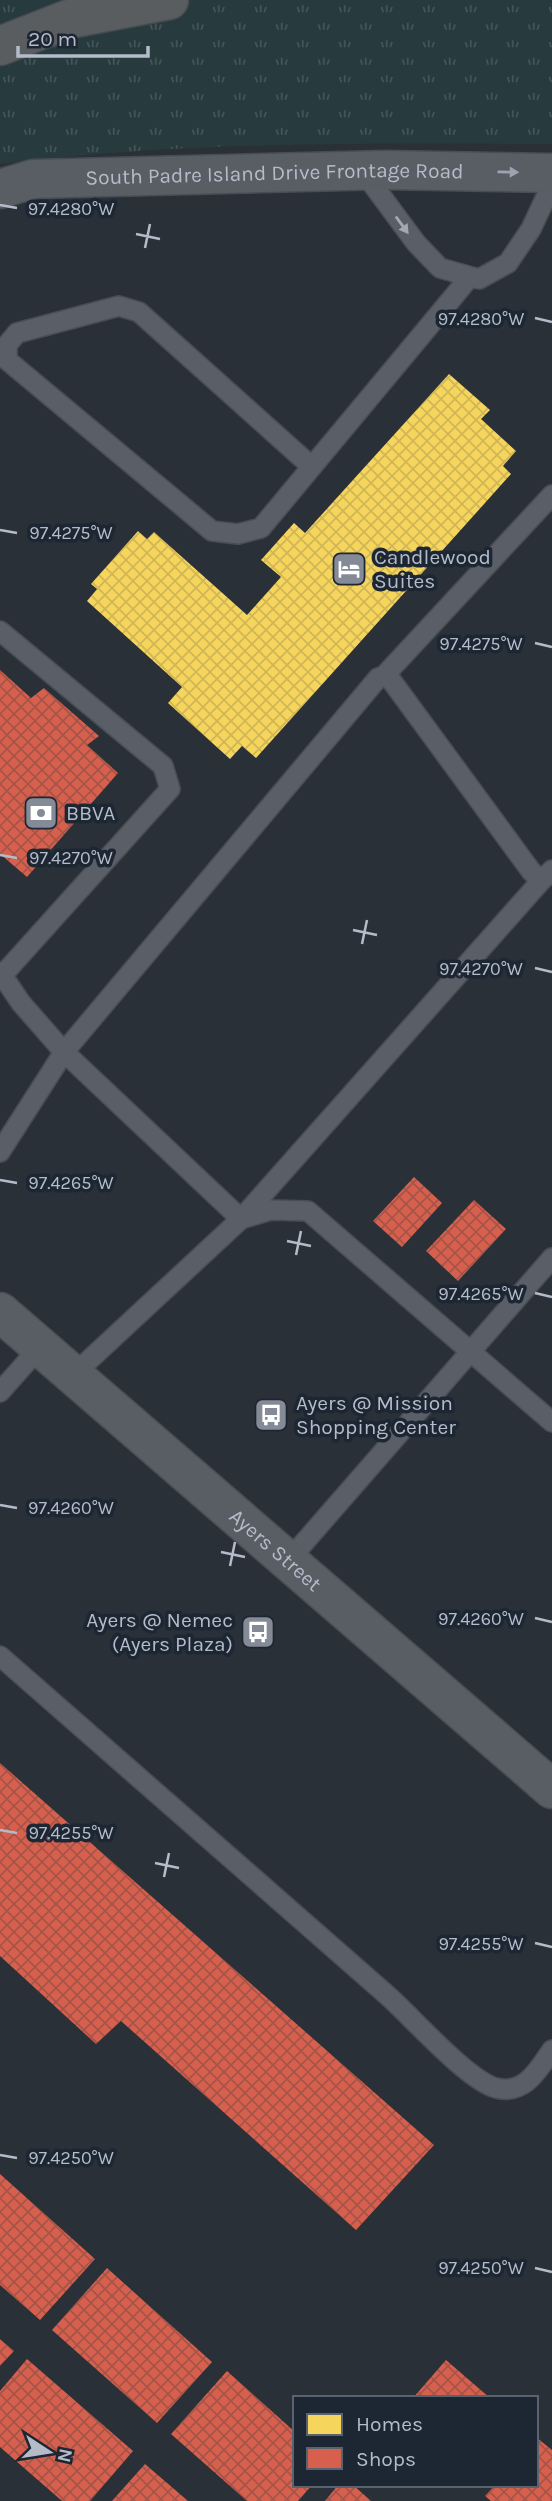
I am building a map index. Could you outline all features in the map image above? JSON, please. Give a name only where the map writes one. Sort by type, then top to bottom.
[{"type":"highway","points":[[0,46],[69,19],[169,0]]},
{"type":"main road","name":"South Padre Island Drive Frontage Road","points":[[17,184],[362,170],[552,173]]},
{"type":"main road","points":[[0,200],[17,184]]},
{"type":"main road","name":"Ayers Street","points":[[0,1312],[552,1789]]},
{"type":"lane","points":[[362,170],[410,236],[440,268],[479,279],[508,263],[531,229],[552,184]]},
{"type":"lane","points":[[312,467],[139,312],[119,306],[18,333],[7,345],[7,360],[212,531],[239,534],[261,528],[312,467],[469,278]]},
{"type":"lane","points":[[0,1152],[64,1052],[378,678],[384,676],[552,495]]},
{"type":"lane","points":[[0,631],[163,766],[170,789],[1,975],[21,1003],[64,1052],[241,1219]]},
{"type":"lane","points":[[73,1375],[241,1219],[547,876],[391,680],[384,676]]},
{"type":"lane","points":[[241,1219],[271,1210],[308,1212],[552,1422]]},
{"type":"lane","points":[[288,1561],[552,1258]]},
{"type":"lane","points":[[0,1392],[40,1347]]},
{"type":"lane","points":[[0,1656],[391,1998],[476,2077],[495,2088],[515,2090],[532,2079],[552,2050]]},
{"type":"green space","points":[[0,0],[552,0],[552,144],[206,147],[68,156],[0,164]]},
{"type":"building: Homes","name":"Candlewood Suites","points":[[449,374],[490,410],[481,419],[516,451],[503,466],[511,474],[256,758],[242,746],[230,759],[168,703],[182,687],[87,601],[97,589],[91,584],[138,531],[147,539],[154,532],[247,615],[281,577],[261,560],[294,523],[305,533]]},
{"type":"building: Shops","name":"BBVA","points":[[0,670],[31,698],[44,688],[99,736],[87,745],[118,773],[27,877],[0,854]]},
{"type":"building: Shops","points":[[414,1177],[442,1203],[402,1247],[373,1221]]},
{"type":"building: Shops","points":[[474,1200],[506,1229],[458,1281],[426,1251]]},
{"type":"building: Shops","points":[[0,1763],[434,2145],[356,2230],[121,2021],[96,2044],[0,1956]]},
{"type":"building: Shops","points":[[0,2174],[95,2259],[40,2320],[0,2285]]},
{"type":"building: Shops","points":[[107,2268],[212,2362],[157,2423],[52,2330]]},
{"type":"building: Shops","points":[[0,2339],[14,2351],[0,2366]]},
{"type":"building: Shops","points":[[27,2359],[133,2451],[90,2501],[62,2501],[0,2447],[0,2391]]},
{"type":"building: Shops","points":[[446,2360],[488,2396],[415,2396]]},
{"type":"building: Shops","points":[[227,2371],[293,2430],[293,2487],[310,2487],[298,2501],[247,2501],[171,2434]]},
{"type":"building: Shops","points":[[538,2439],[552,2450],[552,2501],[491,2501],[485,2496],[493,2487],[538,2487]]},
{"type":"building: Shops","points":[[145,2464],[188,2501],[112,2501]]},
{"type":"building: Shops","points":[[336,2487],[355,2487],[371,2501],[325,2501]]},
{"type":"place","name":"Candlewood Suites","points":[[349,569]]},
{"type":"place","name":"BBVA","points":[[41,813]]},
{"type":"place","name":"Ayers @ Mission Shopping Center","points":[[271,1415]]},
{"type":"place","name":"Ayers @ Nemec (Ayers Plaza)","points":[[258,1632]]}]
